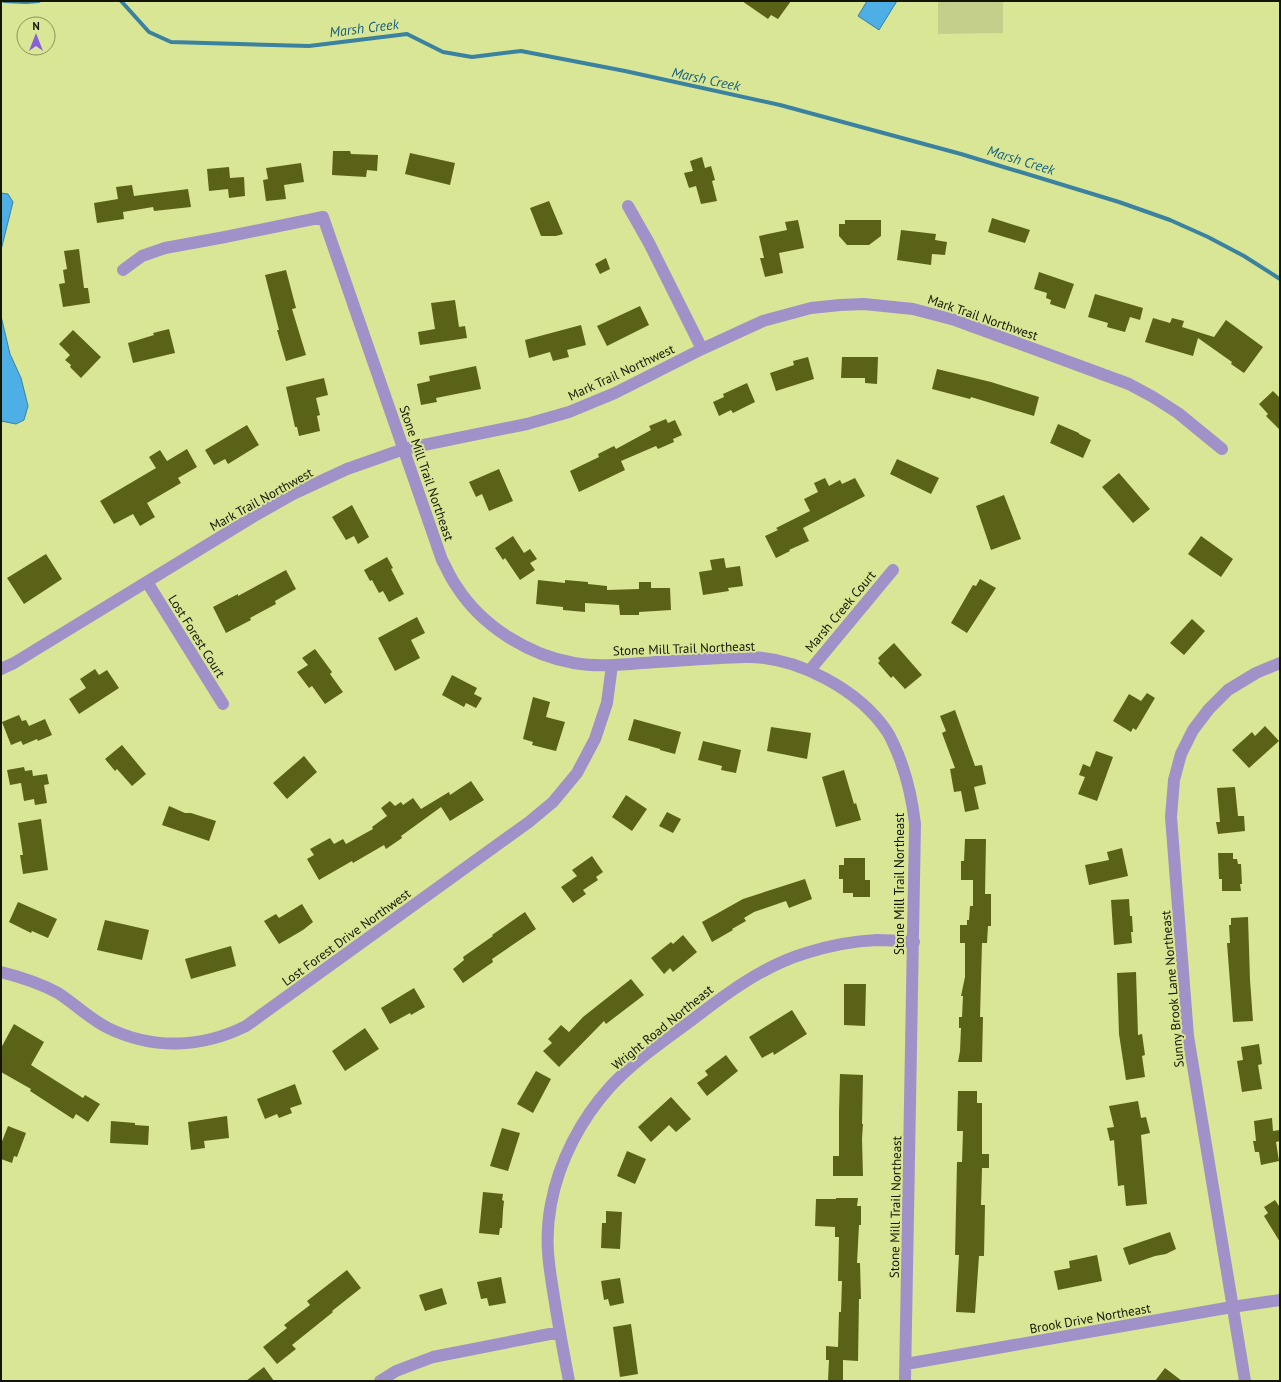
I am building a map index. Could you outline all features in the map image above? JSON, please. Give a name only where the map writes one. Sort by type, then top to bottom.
[{"type":"street","points":[[628,206],[649,243],[702,349]]},
{"type":"street","name":"Stone Mill Trail Northeast","points":[[123,270],[142,256],[165,248],[323,217],[442,560],[457,587],[476,611],[506,636],[539,653],[574,663],[612,665],[747,657],[779,661],[810,670],[840,686],[869,710],[888,734],[902,763],[911,795],[915,824],[906,1381]]},
{"type":"street","name":"Mark Trail Northwest","points":[[1,669],[14,663],[256,515],[293,494],[347,470],[404,450],[527,424],[569,412],[615,393],[702,349],[763,321],[811,308],[864,304],[913,309],[955,320],[1129,384],[1154,397],[1178,413],[1222,450]]},
{"type":"street","name":"Marsh Creek Court","points":[[810,670],[893,570]]},
{"type":"street","name":"Lost Forest Court","points":[[147,582],[223,704]]},
{"type":"street","name":"Sunny Brook Lane Northeast","points":[[1245,1381],[1188,1036],[1171,810],[1174,780],[1181,754],[1193,730],[1205,714],[1228,690],[1256,673],[1280,663]]},
{"type":"street","name":"Lost Forest Drive Northwest","points":[[1,972],[32,980],[58,993],[107,1028],[145,1042],[170,1045],[193,1044],[216,1039],[246,1026],[523,827],[553,802],[577,772],[596,739],[607,703],[612,665]]},
{"type":"street","name":"Wright Road Northeast","points":[[569,1381],[548,1258],[548,1230],[551,1203],[560,1170],[574,1139],[592,1110],[610,1087],[638,1061],[728,992],[771,966],[805,953],[841,944],[877,940],[914,942]]},
{"type":"street","name":"Brook Drive Northeast","points":[[906,1364],[1280,1300]]},
{"type":"street","points":[[380,1381],[396,1371],[433,1358],[560,1332]]},
{"type":"green space","points":[[938,1],[1003,1],[1003,33],[938,34]]},
{"type":"water","points":[[867,1],[897,1],[879,30],[858,16]]},
{"type":"water","points":[[1,193],[8,194],[13,202],[1,250]]},
{"type":"water","points":[[1,316],[10,354],[21,378],[28,406],[24,420],[16,424],[1,421]]},
{"type":"building","points":[[742,1],[791,1],[778,19],[771,15],[768,19]]},
{"type":"building","points":[[333,151],[350,151],[351,154],[378,155],[377,171],[367,170],[366,177],[332,175]]},
{"type":"building","points":[[410,153],[455,163],[450,185],[405,174]]},
{"type":"building","points":[[702,157],[705,168],[711,166],[715,180],[712,181],[717,201],[701,204],[696,186],[689,188],[684,173],[693,171],[690,161]]},
{"type":"building","points":[[301,163],[304,182],[284,185],[286,199],[266,201],[263,180],[268,179],[266,168]]},
{"type":"building","points":[[229,167],[230,178],[244,177],[245,196],[229,198],[228,189],[209,191],[207,169]]},
{"type":"building","points":[[132,185],[134,196],[188,189],[191,207],[154,211],[153,207],[123,212],[124,219],[97,223],[94,203],[118,199],[116,187]]},
{"type":"building","points":[[549,201],[563,234],[556,236],[541,236],[530,208]]},
{"type":"building","points":[[992,218],[1030,230],[1025,243],[988,232]]},
{"type":"building","points":[[798,220],[804,248],[779,253],[783,273],[765,277],[760,258],[764,258],[759,236],[787,230],[785,222]]},
{"type":"building","points":[[845,220],[881,220],[881,236],[869,245],[847,245],[839,236],[839,224],[845,224]]},
{"type":"building","points":[[901,230],[936,234],[935,240],[947,242],[945,255],[932,254],[931,265],[897,260]]},
{"type":"building","points":[[79,249],[84,288],[88,288],[90,303],[63,307],[59,284],[65,283],[63,270],[67,269],[64,251]]},
{"type":"building","points":[[606,258],[610,269],[600,274],[595,264]]},
{"type":"building","points":[[286,270],[296,308],[292,309],[306,355],[286,361],[277,330],[279,330],[265,275]]},
{"type":"building","points":[[1039,272],[1074,284],[1065,309],[1050,304],[1051,300],[1046,298],[1047,293],[1034,289]]},
{"type":"building","points":[[1095,294],[1143,308],[1140,320],[1130,317],[1125,332],[1107,327],[1108,323],[1088,317]]},
{"type":"building","points":[[455,300],[459,327],[465,326],[467,338],[420,345],[418,332],[435,329],[431,303]]},
{"type":"building","points":[[640,306],[649,325],[607,346],[597,326]]},
{"type":"building","points":[[1153,318],[1170,323],[1172,318],[1184,321],[1182,327],[1214,337],[1226,320],[1263,347],[1244,373],[1231,364],[1232,362],[1198,338],[1193,356],[1145,342]]},
{"type":"building","points":[[581,325],[586,345],[567,350],[569,357],[553,361],[550,352],[529,358],[525,340]]},
{"type":"building","points":[[169,329],[175,353],[133,363],[128,343],[154,335],[153,333]]},
{"type":"building","points":[[73,330],[101,357],[81,378],[65,360],[70,355],[59,344]]},
{"type":"building","points":[[808,357],[814,379],[776,391],[770,373],[794,365],[793,361]]},
{"type":"building","points":[[842,357],[878,357],[877,384],[865,383],[865,378],[841,378]]},
{"type":"building","points":[[476,366],[481,389],[436,398],[437,402],[421,405],[417,384],[430,381],[429,376]]},
{"type":"building","points":[[937,369],[991,382],[1039,397],[1034,416],[971,397],[970,399],[932,389]]},
{"type":"building","points":[[324,378],[328,395],[316,398],[320,415],[317,416],[320,431],[299,436],[297,427],[295,427],[286,387]]},
{"type":"building","points":[[747,383],[755,402],[733,413],[731,410],[719,416],[713,402],[724,397],[723,394]]},
{"type":"building","points":[[1273,391],[1280,398],[1280,430],[1266,416],[1268,414],[1259,404]]},
{"type":"building","points":[[666,419],[668,423],[675,420],[682,435],[673,439],[674,442],[658,449],[656,446],[621,461],[625,470],[579,492],[570,471],[599,457],[598,454],[614,446],[616,449],[651,430],[649,426]]},
{"type":"building","points":[[1058,424],[1091,440],[1083,458],[1050,443]]},
{"type":"building","points":[[247,425],[259,445],[228,464],[225,459],[214,465],[205,450]]},
{"type":"building","points":[[187,449],[197,467],[178,478],[181,483],[147,503],[155,517],[140,526],[133,514],[114,524],[100,501],[156,468],[149,457],[160,450],[167,461]]},
{"type":"building","points":[[897,459],[939,478],[931,494],[890,474]]},
{"type":"building","points":[[499,469],[513,501],[489,511],[482,494],[476,497],[469,482]]},
{"type":"building","points":[[1119,473],[1150,509],[1133,523],[1102,487]]},
{"type":"building","points":[[825,478],[829,486],[840,480],[842,484],[855,478],[865,496],[803,528],[809,541],[776,558],[765,536],[778,530],[776,528],[810,511],[804,499],[818,492],[814,483]]},
{"type":"building","points":[[1004,495],[1021,539],[991,550],[976,506]]},
{"type":"building","points":[[352,505],[369,537],[358,544],[354,536],[346,540],[332,517]]},
{"type":"building","points":[[513,536],[524,553],[530,549],[537,559],[530,563],[535,570],[520,580],[505,558],[503,560],[495,548]]},
{"type":"building","points":[[1201,536],[1233,559],[1221,577],[1188,554]]},
{"type":"building","points":[[46,554],[62,579],[24,604],[7,578]]},
{"type":"building","points":[[387,557],[393,568],[391,569],[404,594],[389,602],[383,591],[379,593],[372,580],[370,581],[364,570]]},
{"type":"building","points":[[724,558],[726,568],[740,566],[743,586],[728,588],[729,591],[703,595],[699,572],[712,570],[710,560]]},
{"type":"building","points":[[286,570],[296,589],[275,601],[276,604],[250,618],[251,620],[226,633],[213,607],[238,594],[238,596]]},
{"type":"building","points":[[980,579],[996,588],[967,633],[951,623],[973,585],[976,586]]},
{"type":"building","points":[[538,580],[565,583],[565,580],[588,582],[588,584],[607,586],[607,590],[639,589],[639,582],[651,582],[651,588],[670,588],[671,610],[639,612],[639,615],[620,615],[619,605],[585,603],[585,612],[563,610],[563,607],[536,604]]},
{"type":"building","points":[[417,617],[425,633],[411,640],[420,658],[395,671],[378,638]]},
{"type":"building","points":[[1192,619],[1205,631],[1184,655],[1170,643]]},
{"type":"building","points":[[894,643],[922,675],[905,689],[893,676],[891,678],[878,663],[880,661],[878,658]]},
{"type":"building","points":[[315,649],[332,672],[330,674],[343,692],[325,704],[312,686],[309,688],[297,672],[308,665],[302,658]]},
{"type":"building","points":[[95,669],[99,675],[107,670],[119,688],[79,714],[69,699],[86,688],[80,679]]},
{"type":"building","points":[[452,675],[477,688],[474,694],[482,698],[476,708],[466,703],[464,707],[442,695]]},
{"type":"building","points":[[1147,693],[1155,698],[1136,730],[1133,728],[1131,732],[1113,721],[1129,694],[1141,701]]},
{"type":"building","points":[[533,697],[550,702],[546,717],[565,722],[556,751],[532,745],[533,742],[523,739]]},
{"type":"building","points":[[955,710],[975,766],[982,765],[986,784],[974,787],[979,809],[965,812],[961,791],[954,792],[950,769],[955,768],[942,733],[946,731],[940,716]]},
{"type":"building","points":[[19,715],[22,721],[26,720],[29,726],[45,719],[52,735],[23,745],[21,741],[11,745],[2,722]]},
{"type":"building","points":[[634,719],[681,732],[675,754],[628,740]]},
{"type":"building","points":[[1265,726],[1279,741],[1249,768],[1232,750],[1252,732],[1255,736]]},
{"type":"building","points":[[771,727],[811,733],[807,759],[767,751]]},
{"type":"building","points":[[703,741],[741,750],[736,773],[721,770],[722,766],[698,760]]},
{"type":"building","points":[[122,745],[146,774],[132,786],[117,769],[115,771],[105,759]]},
{"type":"building","points":[[1096,751],[1113,757],[1097,801],[1078,794],[1085,777],[1079,775],[1083,764],[1090,767]]},
{"type":"building","points":[[304,756],[317,772],[287,799],[273,783]]},
{"type":"building","points":[[24,767],[25,771],[32,770],[33,776],[47,774],[49,784],[44,785],[47,803],[35,805],[34,799],[24,801],[21,783],[10,785],[7,770]]},
{"type":"building","points":[[844,770],[854,804],[856,803],[861,820],[836,827],[822,777]]},
{"type":"building","points":[[471,781],[484,800],[450,821],[441,807],[401,836],[402,838],[386,849],[384,845],[319,880],[307,859],[314,855],[310,849],[330,838],[334,844],[343,839],[346,844],[373,829],[372,827],[387,816],[381,808],[390,801],[395,806],[401,802],[403,805],[413,798],[421,809],[449,792],[450,795]]},
{"type":"building","points":[[1235,787],[1238,816],[1244,816],[1245,831],[1218,834],[1216,822],[1220,822],[1217,788]]},
{"type":"building","points":[[626,795],[647,809],[632,831],[612,817]]},
{"type":"building","points":[[169,806],[185,813],[191,813],[216,821],[209,841],[162,825]]},
{"type":"building","points":[[667,812],[681,819],[673,833],[659,826]]},
{"type":"building","points":[[41,819],[48,870],[23,874],[20,855],[23,855],[18,823]]},
{"type":"building","points":[[965,839],[986,839],[985,894],[991,894],[991,926],[988,926],[987,943],[982,943],[980,1017],[983,1017],[982,1062],[958,1062],[961,1028],[959,1028],[959,1017],[962,1017],[963,996],[961,996],[965,977],[965,943],[960,943],[960,925],[967,925],[970,906],[973,906],[973,880],[961,880],[961,861],[964,861]]},
{"type":"building","points":[[1122,848],[1128,876],[1089,885],[1085,865],[1109,860],[1107,852]]},
{"type":"building","points":[[1218,853],[1233,853],[1233,859],[1237,859],[1238,864],[1241,864],[1241,891],[1222,891],[1222,879],[1219,879]]},
{"type":"building","points":[[592,856],[603,872],[596,877],[598,880],[583,890],[586,894],[573,903],[561,887],[577,876],[572,870]]},
{"type":"building","points":[[844,858],[865,858],[865,880],[870,880],[870,897],[853,897],[853,893],[843,893],[843,879],[839,879],[839,865],[844,865]]},
{"type":"building","points":[[805,879],[812,899],[789,908],[786,901],[754,912],[744,918],[746,921],[712,942],[702,922],[743,899]]},
{"type":"building","points":[[1129,899],[1130,916],[1132,916],[1132,943],[1114,945],[1111,900]]},
{"type":"building","points":[[18,902],[57,919],[48,938],[32,931],[31,933],[9,922]]},
{"type":"building","points":[[302,904],[313,922],[303,930],[279,944],[264,921],[276,914],[279,918]]},
{"type":"building","points":[[525,912],[536,929],[492,959],[493,962],[463,983],[453,969],[464,960],[463,957]]},
{"type":"building","points":[[1248,917],[1253,1021],[1233,1022],[1227,943],[1230,943],[1229,925],[1231,925],[1231,918]]},
{"type":"building","points":[[105,920],[149,930],[142,960],[97,950]]},
{"type":"building","points":[[683,935],[697,952],[673,972],[670,968],[664,974],[651,958],[671,942],[673,944]]},
{"type":"building","points":[[231,946],[236,966],[191,979],[185,959]]},
{"type":"building","points":[[1136,972],[1138,1035],[1142,1034],[1145,1055],[1142,1056],[1145,1077],[1126,1080],[1119,1034],[1117,973]]},
{"type":"building","points":[[631,979],[644,995],[606,1024],[604,1021],[559,1067],[543,1051],[552,1043],[548,1039],[561,1025],[569,1032],[583,1017]]},
{"type":"building","points":[[844,984],[866,984],[865,1026],[844,1025]]},
{"type":"building","points":[[414,988],[425,1007],[390,1024],[381,1008]]},
{"type":"building","points":[[792,1010],[807,1034],[774,1055],[773,1052],[762,1058],[749,1037]]},
{"type":"building","points":[[14,1024],[44,1042],[31,1065],[83,1098],[85,1095],[100,1104],[88,1122],[76,1114],[73,1119],[30,1091],[31,1089],[1,1072],[1,1048]]},
{"type":"building","points":[[365,1028],[379,1049],[345,1071],[332,1051]]},
{"type":"building","points":[[1259,1044],[1262,1064],[1258,1065],[1262,1089],[1242,1092],[1237,1061],[1243,1060],[1241,1047]]},
{"type":"building","points":[[726,1055],[738,1071],[707,1096],[697,1083],[708,1075],[705,1071]]},
{"type":"building","points":[[536,1071],[551,1079],[533,1113],[517,1104]]},
{"type":"building","points":[[840,1074],[863,1075],[863,1176],[833,1176],[833,1156],[839,1156]]},
{"type":"building","points":[[295,1084],[302,1104],[290,1108],[292,1113],[279,1118],[277,1114],[265,1119],[257,1099]]},
{"type":"building","points":[[958,1091],[977,1091],[977,1103],[982,1103],[982,1154],[989,1154],[989,1168],[982,1168],[981,1205],[985,1205],[984,1256],[979,1256],[975,1313],[956,1312],[959,1255],[955,1255],[957,1162],[962,1162],[963,1131],[957,1131]]},
{"type":"building","points":[[671,1097],[691,1119],[676,1132],[669,1125],[651,1142],[638,1127]]},
{"type":"building","points":[[1138,1101],[1141,1118],[1146,1117],[1150,1133],[1141,1135],[1147,1204],[1126,1206],[1124,1185],[1118,1186],[1114,1140],[1110,1141],[1107,1128],[1114,1127],[1109,1106]]},
{"type":"building","points":[[227,1116],[229,1138],[204,1141],[205,1148],[191,1150],[188,1122]]},
{"type":"building","points":[[1272,1118],[1273,1131],[1280,1130],[1280,1141],[1276,1142],[1279,1161],[1261,1165],[1259,1152],[1255,1152],[1253,1141],[1256,1141],[1254,1121]]},
{"type":"building","points":[[111,1121],[149,1126],[148,1145],[110,1143]]},
{"type":"building","points":[[8,1126],[26,1133],[17,1157],[14,1156],[12,1163],[1,1159],[1,1144]]},
{"type":"building","points":[[502,1128],[520,1133],[508,1171],[490,1166]]},
{"type":"building","points":[[627,1151],[646,1159],[635,1184],[617,1176]]},
{"type":"building","points":[[483,1192],[503,1194],[502,1200],[504,1201],[502,1228],[500,1228],[499,1235],[479,1233]]},
{"type":"building","points":[[858,1198],[857,1206],[861,1206],[861,1225],[859,1225],[857,1263],[860,1263],[861,1299],[859,1299],[858,1361],[843,1360],[843,1381],[828,1381],[829,1360],[826,1360],[826,1346],[838,1347],[842,1281],[838,1281],[839,1237],[835,1237],[835,1227],[815,1226],[816,1199]]},
{"type":"building","points":[[1275,1200],[1280,1206],[1280,1242],[1264,1216],[1268,1213],[1264,1207]]},
{"type":"building","points":[[606,1211],[622,1212],[620,1249],[601,1248],[602,1223],[606,1223]]},
{"type":"building","points":[[1170,1232],[1176,1249],[1166,1254],[1155,1256],[1129,1265],[1123,1248]]},
{"type":"building","points":[[1097,1255],[1102,1281],[1058,1290],[1054,1271],[1070,1268],[1069,1261]]},
{"type":"building","points":[[347,1270],[361,1288],[292,1345],[296,1349],[277,1364],[263,1347],[287,1328],[284,1325],[310,1305],[307,1301]]},
{"type":"building","points":[[501,1277],[506,1303],[489,1306],[487,1298],[481,1299],[477,1282]]},
{"type":"building","points":[[620,1278],[624,1303],[610,1306],[608,1299],[604,1300],[601,1281]]},
{"type":"building","points":[[442,1288],[447,1304],[425,1311],[419,1295]]},
{"type":"building","points":[[631,1324],[638,1374],[620,1377],[613,1327]]},
{"type":"building","points":[[264,1367],[274,1381],[246,1381]]},
{"type":"building","points":[[1165,1368],[1182,1381],[1155,1381]]},
{"type":"waterway","name":"Marsh Creek","points":[[4,1],[39,1]]},
{"type":"waterway","name":"Marsh Creek","points":[[121,1],[149,32],[171,42],[309,46],[407,34],[443,52],[472,57],[521,51],[625,71],[780,105],[961,154],[1119,202],[1170,220],[1208,237],[1244,256],[1280,279]]}]
